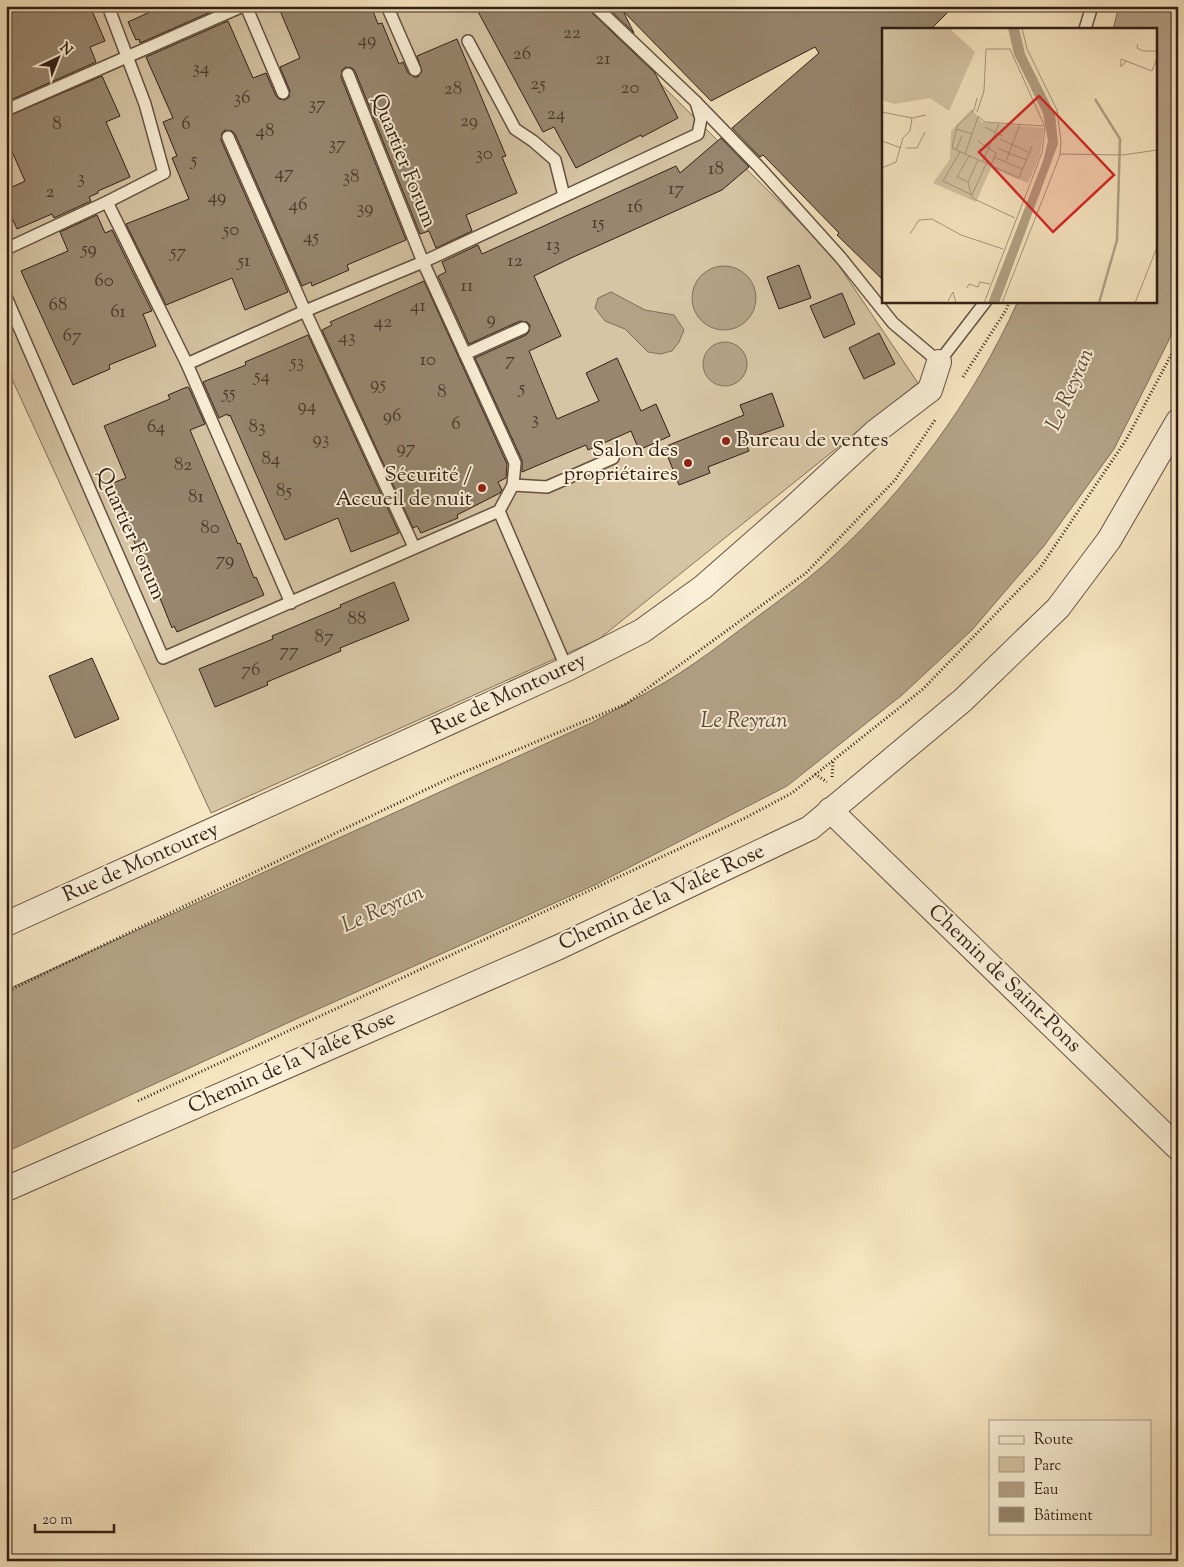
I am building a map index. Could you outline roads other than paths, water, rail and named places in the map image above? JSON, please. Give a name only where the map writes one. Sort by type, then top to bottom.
[{"type":"street","name":"Rue de Montourey","points":[[6,924],[568,669],[642,630],[703,587],[793,508],[875,432],[930,390],[939,362]]},
{"type":"street","name":"Chemin de la Valée Rose","points":[[6,1189],[559,947],[810,828],[963,700],[1058,608],[1109,540],[1178,421]]},
{"type":"street","name":"Chemin de Saint-Pons","points":[[830,810],[1178,1148]]},
{"type":"lane","points":[[6,249],[164,173],[145,104],[108,6]]},
{"type":"lane","points":[[6,110],[244,6],[283,93]]},
{"type":"lane","points":[[387,6],[415,70]]},
{"type":"lane","points":[[595,6],[696,102],[759,167],[841,258],[893,323],[939,362],[985,302]]},
{"type":"lane","points":[[1085,28],[1092,6]]},
{"type":"lane","points":[[468,41],[515,129],[533,141],[555,160],[564,196]]},
{"type":"lane","name":"Quartier Forum","points":[[6,297],[163,658],[499,511],[512,485],[515,464],[423,262],[348,74]]},
{"type":"lane","name":"Quartier Forum","points":[[187,364],[306,310],[423,262],[698,134],[701,119],[696,102]]},
{"type":"lane","points":[[228,137],[414,547]]},
{"type":"lane","points":[[107,202],[187,364],[290,603]]},
{"type":"lane","points":[[465,354],[523,328]]},
{"type":"lane","points":[[512,485],[547,487],[613,458]]},
{"type":"lane","points":[[499,511],[568,669]]},
{"type":"water","name":"Le Reyran","points":[[1119,6],[1178,6],[1178,317],[1168,342],[1114,449],[1044,546],[972,630],[902,695],[787,786],[597,884],[6,1152],[6,990],[591,723],[667,681],[711,652],[807,579],[855,536],[883,507],[910,476],[959,409],[1000,338],[1018,302],[1156,302],[1156,28],[1113,28]]},
{"type":"water","points":[[724,266],[742,272],[750,280],[756,298],[750,316],[742,324],[724,330],[706,324],[698,316],[692,298],[698,280],[706,272]]},
{"type":"water","points":[[611,292],[645,310],[674,315],[684,330],[679,342],[672,351],[660,354],[648,352],[625,329],[605,321],[595,308],[598,298]]},
{"type":"water","points":[[725,342],[737,346],[743,352],[747,364],[743,376],[737,382],[725,386],[713,382],[707,376],[703,364],[707,352],[713,346]]},
{"type":"place","name":"Bureau de ventes","points":[[726,441]]},
{"type":"place","name":"Salon des propriétaires","points":[[688,463]]},
{"type":"place","name":"Sécurité / Accueil de nuit","points":[[482,488]]}]
